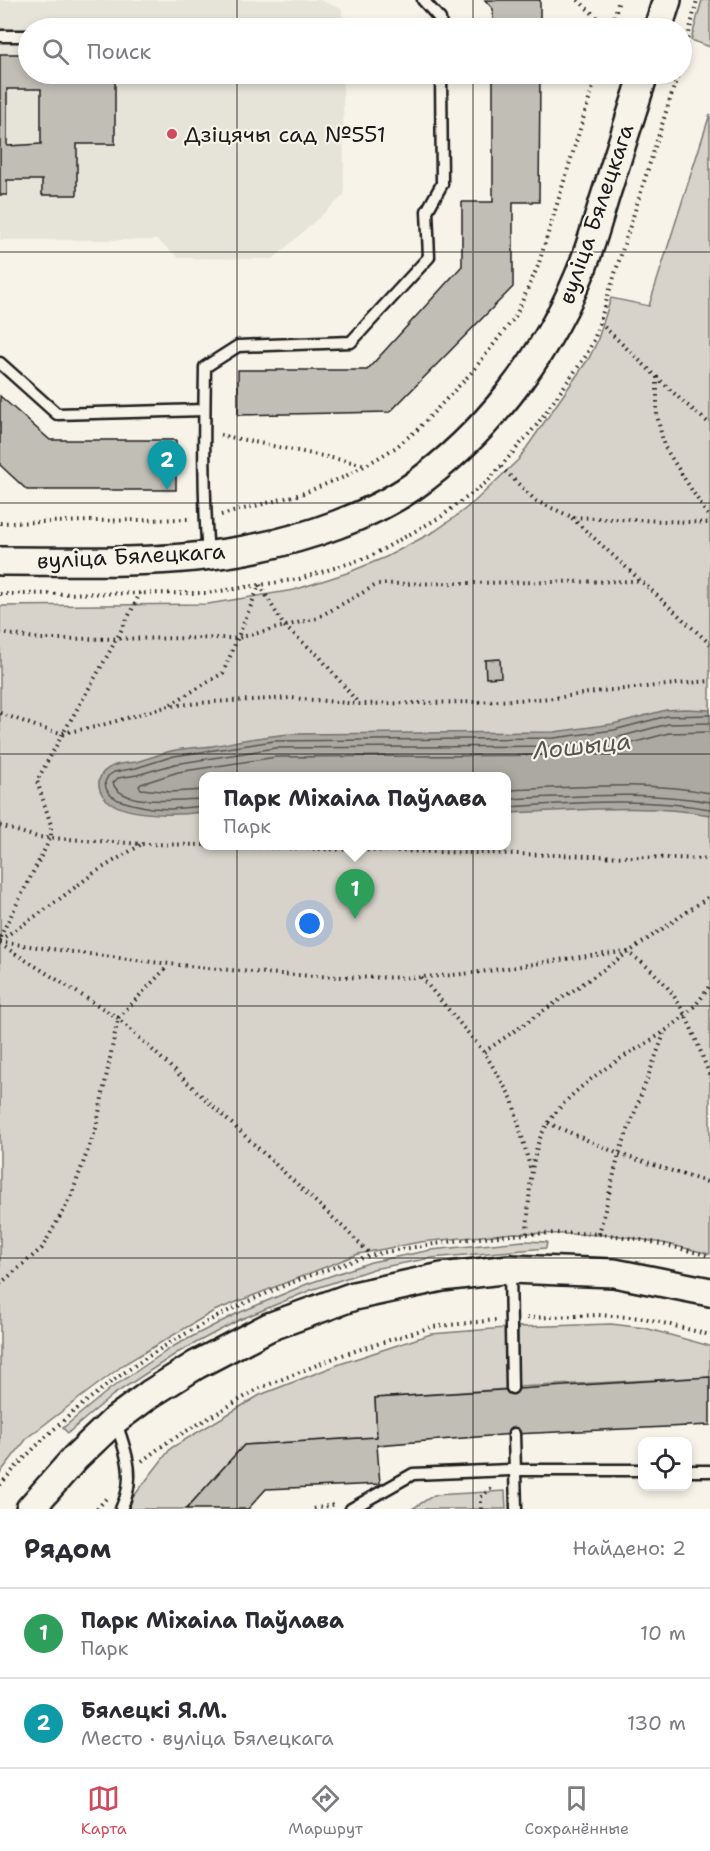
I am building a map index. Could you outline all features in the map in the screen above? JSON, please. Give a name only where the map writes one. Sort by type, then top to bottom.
[{"type":"street","points":[[661,18],[667,0]]},
{"type":"street","name":"вуліца Бялецкага","points":[[0,561],[120,560],[208,555],[257,548],[351,519],[411,488],[464,443],[496,409],[527,371],[555,327],[579,277],[641,84]]},
{"type":"street","points":[[30,1509],[75,1458],[115,1420],[150,1394],[196,1365],[269,1327],[354,1296],[442,1277],[510,1269],[614,1273],[710,1292]]},
{"type":"lane","points":[[423,0],[439,18]]},
{"type":"lane","points":[[0,36],[18,36]]},
{"type":"lane","points":[[208,555],[204,432],[205,367],[238,346],[351,342],[429,257],[427,211],[442,184],[441,84]]},
{"type":"lane","points":[[0,363],[57,414],[204,410]]},
{"type":"lane","points":[[510,1269],[512,1388]]},
{"type":"lane","points":[[115,1420],[130,1469],[127,1498],[121,1509]]},
{"type":"lane","points":[[514,1434],[516,1509]]},
{"type":"lane","points":[[351,1509],[413,1474],[514,1470],[638,1470]]},
{"type":"lane","points":[[692,1471],[710,1471]]},
{"type":"path","points":[[578,0],[599,18]]},
{"type":"path","points":[[613,18],[619,0]]},
{"type":"path","points":[[692,19],[697,0]]},
{"type":"path","points":[[0,523],[206,518],[301,494],[336,480],[394,448],[424,422],[473,371],[514,317],[538,266],[549,234],[594,84]]},
{"type":"path","points":[[0,594],[207,593],[299,579],[369,557],[442,516],[487,482],[536,426],[585,357],[600,322],[675,84]]},
{"type":"path","points":[[600,322],[680,399],[710,424]]},
{"type":"path","points":[[657,377],[657,415],[664,446],[710,521]]},
{"type":"path","points":[[204,432],[366,465]]},
{"type":"path","points":[[501,467],[536,501],[572,517],[710,644]]},
{"type":"path","points":[[572,517],[710,521]]},
{"type":"path","points":[[0,633],[41,639],[238,639],[317,618],[378,584],[640,581]]},
{"type":"path","points":[[260,585],[284,626],[319,656],[359,704]]},
{"type":"path","points":[[169,706],[223,673],[260,585]]},
{"type":"path","points":[[0,941],[51,837],[51,825],[37,781],[62,733],[118,639],[140,593]]},
{"type":"path","points":[[0,713],[62,733],[95,727],[169,706],[291,698],[359,704],[555,698],[602,691],[710,681]]},
{"type":"path","points":[[0,826],[37,837],[143,844],[199,845]]},
{"type":"path","points":[[0,941],[49,908],[94,873],[143,844]]},
{"type":"path","points":[[385,850],[710,859]]},
{"type":"path","points":[[484,1052],[710,896]]},
{"type":"path","points":[[0,941],[168,965],[268,974],[421,977],[627,952],[656,975],[686,1014],[710,1076]]},
{"type":"path","points":[[0,941],[117,1018],[371,1255]]},
{"type":"path","points":[[0,1284],[42,1248],[70,1199],[96,1128],[117,1018],[168,965]]},
{"type":"path","points":[[421,977],[484,1052],[512,1099],[532,1174]]},
{"type":"path","points":[[527,1233],[537,1146],[548,1123],[570,1099],[608,1065],[664,1033],[686,1014],[710,985]]},
{"type":"path","points":[[599,1234],[619,1154],[664,1033]]},
{"type":"path","points":[[548,1123],[619,1154],[710,1183]]},
{"type":"path","points":[[97,1509],[130,1469],[166,1443],[258,1389],[339,1356],[431,1327],[511,1319],[598,1315],[644,1318],[710,1335]]},
{"type":"shaded area","name":"Дзіцячы сад №551","points":[[0,0],[319,0],[342,9],[342,18],[18,18],[18,84],[343,84],[344,195],[273,259],[179,258],[157,240],[0,240]]},
{"type":"shaded area","points":[[702,0],[710,0],[710,47],[692,40]]},
{"type":"shaded area","points":[[710,114],[710,1254],[614,1235],[514,1233],[420,1242],[358,1254],[214,1311],[126,1363],[28,1437],[0,1473],[0,606],[208,604],[294,590],[347,573],[386,557],[435,531],[455,517],[518,460],[589,358],[597,342],[611,298],[649,306]]},
{"type":"shaded area","points":[[523,1241],[547,1242],[546,1248],[431,1258],[373,1269],[311,1290],[239,1320],[177,1353],[113,1395],[68,1433],[63,1428],[110,1389],[174,1346],[236,1314],[307,1284],[371,1262],[431,1250]]},
{"type":"shaded area","points":[[611,1324],[645,1328],[710,1346],[710,1377],[518,1387],[518,1327]]},
{"type":"shaded area","points":[[505,1328],[507,1389],[375,1398],[377,1437],[244,1445],[186,1509],[124,1509],[171,1448],[260,1395],[340,1364],[431,1334]]},
{"type":"shaded area","points":[[505,1491],[506,1509],[412,1509],[434,1495]]},
{"type":"water","name":"Лошыца","points":[[666,710],[710,710],[710,815],[659,809],[511,813],[511,772],[199,772],[199,812],[177,814],[144,813],[114,805],[104,797],[99,786],[102,773],[116,765],[136,762],[176,750],[263,737],[294,734],[554,732],[613,724]]},
{"type":"building","points":[[485,0],[540,0],[540,18],[493,18],[493,9]]},
{"type":"building","points":[[0,54],[18,54],[18,84],[115,84],[115,144],[77,144],[77,195],[42,195],[42,180],[7,180],[7,195],[0,195]],"holes":[[[7,89],[41,89],[41,144],[7,146]]]},
{"type":"building","points":[[493,84],[540,84],[539,202],[513,202],[513,287],[390,412],[238,415],[238,370],[367,370],[462,266],[462,202],[493,202]]},
{"type":"building","points":[[0,396],[50,440],[176,440],[176,490],[27,490],[0,465]]},
{"type":"building","points":[[500,659],[501,677],[486,678],[485,660]]},
{"type":"building","points":[[710,1377],[710,1425],[514,1434],[377,1445],[380,1484],[266,1489],[248,1509],[186,1509],[244,1445],[377,1437],[375,1398]]},
{"type":"place","name":"Дзіцячы сад №551","points":[[172,134]]},
{"type":"place","name":"Бялецкі Я.М.","points":[[167,490]]},
{"type":"place","name":"Парк Міхаіла Паўлава","points":[[355,919]]}]
